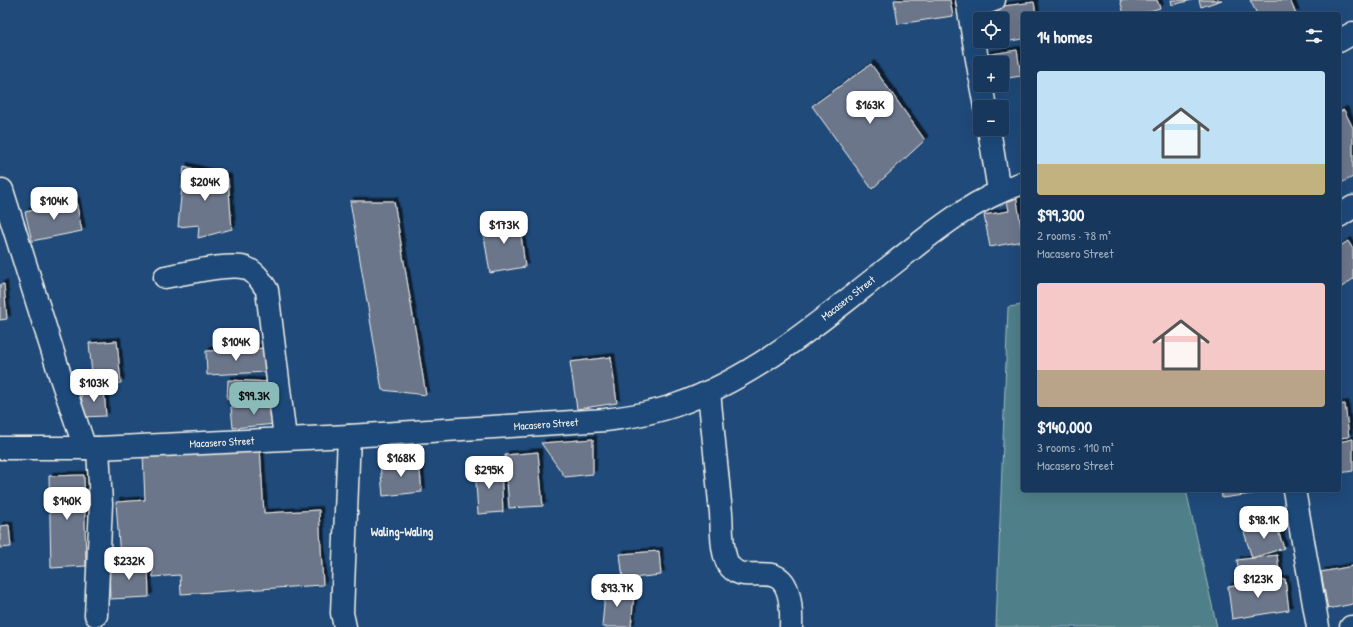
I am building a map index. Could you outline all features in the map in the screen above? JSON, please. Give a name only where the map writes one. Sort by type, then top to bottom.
[{"type":"street","points":[[976,56],[968,5],[994,0]]},
{"type":"street","points":[[1341,40],[1353,33]]},
{"type":"street","points":[[990,136],[999,191]]},
{"type":"street","name":"Macasero Street","points":[[0,448],[92,448],[349,436],[605,420],[645,414],[676,405],[709,392],[741,375],[790,344],[931,234],[974,204],[999,191],[1021,184]]},
{"type":"street","points":[[2,190],[60,375],[92,448],[101,504],[96,614]]},
{"type":"street","points":[[1341,215],[1353,207]]},
{"type":"street","points":[[165,277],[234,266],[246,268],[259,277],[267,290],[285,438]]},
{"type":"street","points":[[709,392],[722,523],[728,562],[731,567],[738,571],[776,576],[784,581],[791,598],[791,627]]},
{"type":"street","points":[[345,627],[342,613],[349,436]]},
{"type":"street","points":[[1294,492],[1318,627]]},
{"type":"green space","points":[[1021,305],[1021,492],[1186,492],[1217,627],[996,627],[1008,307]]},
{"type":"building","points":[[894,0],[950,0],[953,16],[898,24]]},
{"type":"building","points":[[1120,0],[1157,0],[1160,8],[1147,12],[1123,12]]},
{"type":"building","points":[[1171,0],[1192,0],[1172,5]]},
{"type":"building","points":[[1199,0],[1222,0],[1201,7]]},
{"type":"building","points":[[1250,0],[1290,0],[1295,12],[1256,12]]},
{"type":"building","points":[[1034,2],[1036,12],[1021,12],[1021,39],[1009,41],[1009,12],[982,12],[981,9]]},
{"type":"building","points":[[1017,50],[1021,76],[1009,78],[1009,56],[985,55]]},
{"type":"building","points":[[871,64],[925,140],[872,189],[812,106]]},
{"type":"building","points":[[1344,110],[1353,128],[1353,177],[1341,183],[1341,111]]},
{"type":"building","points":[[184,166],[228,178],[232,229],[198,238],[199,225],[178,227]]},
{"type":"building","points":[[1016,193],[1021,227],[1021,241],[990,247],[984,215],[1009,211],[1006,195]]},
{"type":"building","points":[[76,201],[82,231],[32,241],[25,212]]},
{"type":"building","points":[[350,201],[394,201],[426,395],[382,390]]},
{"type":"building","points":[[519,218],[525,267],[490,273],[482,224]]},
{"type":"building","points":[[1348,241],[1353,249],[1353,279],[1341,288],[1341,246]]},
{"type":"building","points":[[4,284],[7,319],[0,320],[0,285]]},
{"type":"building","points":[[117,341],[121,383],[93,385],[89,343]]},
{"type":"building","points":[[266,348],[267,372],[207,375],[206,351]]},
{"type":"building","points":[[611,357],[617,403],[577,409],[570,362]]},
{"type":"building","points":[[228,380],[272,382],[271,401],[227,399]]},
{"type":"building","points":[[104,389],[106,416],[83,417],[81,390]]},
{"type":"building","points":[[274,403],[276,424],[233,428],[231,407]]},
{"type":"building","points":[[1345,404],[1349,437],[1341,438],[1341,405]]},
{"type":"building","points":[[593,439],[593,474],[565,477],[541,443]]},
{"type":"building","points":[[1353,439],[1353,471],[1341,473],[1341,442]]},
{"type":"building","points":[[260,447],[264,513],[319,510],[323,585],[181,594],[180,575],[153,577],[152,556],[120,558],[116,502],[145,500],[143,454]]},
{"type":"building","points":[[538,452],[543,506],[509,508],[505,455]]},
{"type":"building","points":[[419,461],[422,492],[383,496],[380,464]]},
{"type":"building","points":[[501,466],[503,512],[478,514],[475,467]]},
{"type":"building","points":[[84,475],[86,566],[51,568],[49,476]]},
{"type":"building","points":[[1221,492],[1259,492],[1259,493],[1222,498]]},
{"type":"building","points":[[1275,522],[1284,548],[1252,558],[1244,532]]},
{"type":"building","points":[[9,525],[11,547],[0,548],[0,526]]},
{"type":"building","points":[[659,551],[661,575],[623,579],[620,554]]},
{"type":"building","points":[[1277,555],[1280,577],[1240,581],[1237,560]]},
{"type":"building","points":[[148,563],[149,597],[110,599],[109,564]]},
{"type":"building","points":[[1353,566],[1353,604],[1328,609],[1321,572]]},
{"type":"building","points":[[1285,579],[1289,610],[1232,619],[1228,587]]},
{"type":"building","points":[[606,582],[620,584],[619,594],[634,595],[631,627],[602,627]]},
{"type":"district","name":"Waling-Waling","points":[[402,531]]}]
